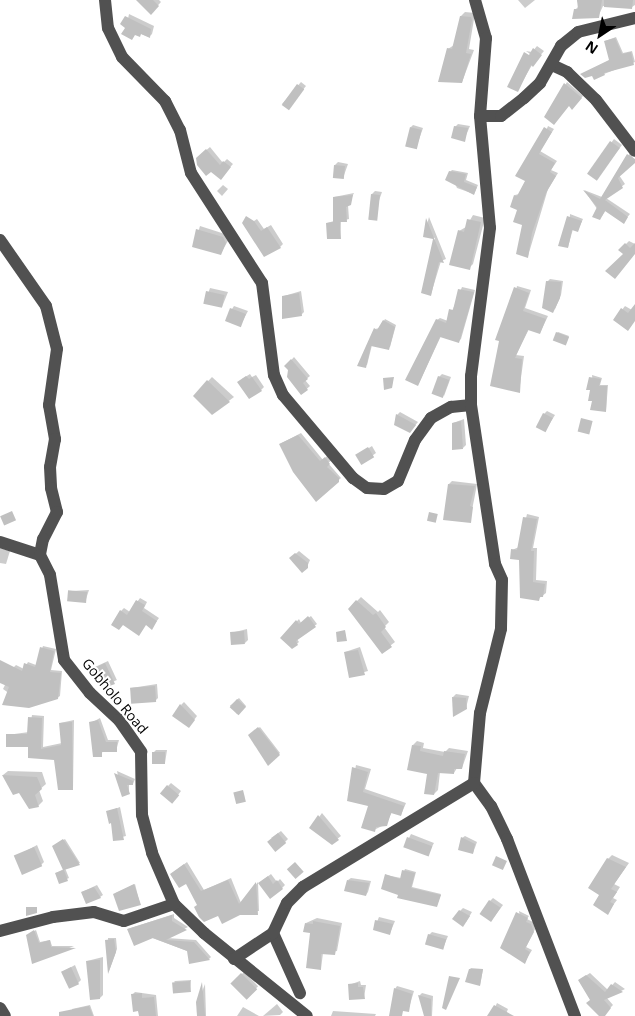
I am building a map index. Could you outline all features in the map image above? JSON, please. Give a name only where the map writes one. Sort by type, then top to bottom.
[{"type":"street","points":[[105,0],[108,28],[122,58],[165,101],[180,130],[191,173],[262,283],[274,374],[283,395],[353,478],[366,488],[384,489],[398,481],[415,440],[431,418],[451,407],[471,405]]},
{"type":"street","points":[[475,0],[486,38],[480,116],[490,228],[471,376],[471,405],[495,564],[502,580],[501,629],[480,713],[474,784],[491,806],[507,839],[575,1016]]},
{"type":"street","points":[[480,116],[500,116],[540,83],[562,46],[578,32],[635,18]]},
{"type":"street","points":[[552,65],[566,72],[596,100],[635,151]]},
{"type":"street","points":[[0,240],[46,306],[57,349],[49,406],[55,439],[51,488],[57,512],[42,539],[40,555],[0,542]]},
{"type":"street","name":"Gobholo Road","points":[[40,555],[50,575],[64,660],[90,693],[119,720],[141,752],[142,815],[152,853],[174,904],[234,959],[307,1016]]},
{"type":"street","points":[[234,959],[273,933],[287,903],[303,887],[474,784]]},
{"type":"street","points":[[0,931],[53,917],[94,912],[124,921],[174,904]]},
{"type":"street","points":[[273,933],[300,993]]},
{"type":"street","points":[[0,1008],[5,1016]]},
{"type":"building","points":[[136,0],[153,0],[159,6],[151,15]]},
{"type":"building","points":[[577,0],[602,0],[599,18],[572,19],[574,9],[578,9]]},
{"type":"building","points":[[604,0],[633,0],[632,9],[604,7]]},
{"type":"building","points":[[125,16],[151,29],[150,38],[141,34],[140,37],[135,35],[132,40],[121,34],[125,28],[120,24]]},
{"type":"building","points":[[460,16],[471,17],[472,20],[466,53],[471,54],[462,83],[438,82],[447,48],[452,49]]},
{"type":"building","points":[[615,38],[622,54],[631,52],[634,65],[604,73],[605,75],[594,80],[592,76],[585,78],[580,74],[609,60],[604,41]]},
{"type":"building","points":[[533,48],[542,55],[533,67],[531,65],[518,92],[507,87],[524,52],[529,55]]},
{"type":"building","points":[[564,83],[582,98],[572,110],[569,106],[554,125],[544,117]]},
{"type":"building","points":[[297,84],[304,89],[289,110],[282,105]]},
{"type":"building","points":[[454,126],[468,128],[465,142],[451,138]]},
{"type":"building","points":[[410,127],[422,130],[417,149],[405,146]]},
{"type":"building","points":[[544,127],[552,132],[539,154],[555,163],[550,172],[556,176],[546,193],[532,233],[528,258],[516,254],[522,225],[513,222],[517,210],[510,207],[514,195],[517,196],[525,181],[515,176]]},
{"type":"building","points":[[610,141],[620,148],[597,181],[587,174]]},
{"type":"building","points":[[206,149],[220,165],[223,161],[231,167],[221,180],[211,172],[206,176],[197,165],[196,158]]},
{"type":"building","points":[[627,154],[635,159],[635,163],[618,178],[623,188],[605,200],[628,217],[624,224],[605,211],[600,220],[592,217],[597,207],[583,190],[600,199]]},
{"type":"building","points":[[334,165],[345,166],[344,179],[333,178]]},
{"type":"building","points":[[449,171],[466,174],[464,182],[477,187],[474,195],[445,180]]},
{"type":"building","points":[[371,194],[380,195],[377,221],[368,220]]},
{"type":"building","points":[[353,195],[351,205],[346,207],[347,222],[340,222],[341,239],[327,239],[326,223],[333,222],[333,197]]},
{"type":"building","points":[[246,216],[254,221],[261,231],[267,227],[281,248],[264,257],[242,223]]},
{"type":"building","points":[[567,216],[582,221],[578,232],[572,230],[568,248],[558,246]]},
{"type":"building","points":[[426,218],[444,263],[439,262],[431,296],[421,293],[433,239],[423,237]]},
{"type":"building","points":[[467,219],[481,222],[470,270],[449,265],[458,230],[464,232]]},
{"type":"building","points":[[196,229],[223,237],[226,243],[221,255],[192,247]]},
{"type":"building","points":[[625,243],[630,248],[635,243],[635,254],[615,279],[605,271],[623,254],[618,250]]},
{"type":"building","points":[[546,281],[561,282],[560,298],[553,313],[542,308]]},
{"type":"building","points":[[514,287],[529,293],[523,311],[546,319],[540,334],[528,330],[515,358],[522,359],[520,393],[490,386],[499,341],[495,340]]},
{"type":"building","points":[[458,289],[474,292],[459,343],[440,337],[418,386],[405,380],[436,319],[446,323],[449,309],[453,310]]},
{"type":"building","points":[[206,291],[225,295],[222,308],[203,304]]},
{"type":"building","points":[[299,293],[302,316],[282,319],[282,296]]},
{"type":"building","points":[[635,304],[635,321],[628,331],[613,320],[621,308],[628,313]]},
{"type":"building","points":[[230,308],[246,314],[241,327],[225,321]]},
{"type":"building","points":[[383,320],[395,327],[389,350],[371,346],[366,368],[357,366],[374,328],[377,330]]},
{"type":"building","points":[[556,332],[569,337],[566,345],[553,340]]},
{"type":"building","points":[[291,359],[308,379],[303,383],[308,390],[301,395],[287,377],[288,370],[284,366]]},
{"type":"building","points":[[246,376],[249,379],[252,377],[262,391],[249,399],[237,382]]},
{"type":"building","points":[[438,376],[449,380],[443,398],[432,394]]},
{"type":"building","points":[[394,377],[392,388],[384,390],[383,378]]},
{"type":"building","points":[[589,377],[601,379],[599,386],[607,386],[606,412],[590,410],[592,401],[588,401],[590,390],[586,390]]},
{"type":"building","points":[[207,380],[230,402],[212,415],[193,396]]},
{"type":"building","points":[[543,413],[553,418],[546,432],[536,427]]},
{"type":"building","points":[[396,414],[416,425],[410,433],[394,425]]},
{"type":"building","points":[[581,418],[593,421],[589,434],[578,432]]},
{"type":"building","points":[[461,421],[463,449],[452,450],[452,423]]},
{"type":"building","points":[[298,435],[320,461],[325,457],[330,464],[327,467],[339,478],[339,482],[316,502],[293,472],[279,444]]},
{"type":"building","points":[[368,447],[374,457],[361,465],[355,455]]},
{"type":"building","points":[[448,484],[475,486],[470,506],[473,507],[471,523],[443,520]]},
{"type":"building","points":[[12,511],[16,520],[4,525],[0,516]]},
{"type":"building","points":[[429,512],[438,514],[436,523],[427,521]]},
{"type":"building","points":[[523,517],[537,519],[531,551],[534,551],[533,582],[545,584],[543,597],[540,597],[539,601],[520,598],[519,560],[510,559],[511,549],[517,550]]},
{"type":"building","points":[[295,553],[308,563],[308,568],[302,573],[289,558]]},
{"type":"building","points":[[68,590],[87,592],[86,603],[67,601]]},
{"type":"building","points":[[136,600],[145,605],[142,611],[157,621],[152,630],[146,625],[139,636],[123,625],[119,630],[111,625],[120,610],[127,615]]},
{"type":"building","points":[[356,600],[373,615],[376,613],[386,627],[381,632],[392,647],[382,654],[348,609]]},
{"type":"building","points":[[308,616],[316,627],[296,641],[298,645],[292,649],[280,638],[296,620],[299,624]]},
{"type":"building","points":[[345,630],[347,641],[337,642],[336,632]]},
{"type":"building","points":[[244,631],[245,644],[231,645],[230,632]]},
{"type":"building","points":[[40,647],[54,651],[50,672],[61,673],[58,699],[29,708],[2,705],[9,687],[0,683],[0,660],[22,671],[24,663],[35,667]]},
{"type":"building","points":[[358,650],[365,675],[349,678],[344,652]]},
{"type":"building","points":[[105,663],[115,684],[101,689],[90,670]]},
{"type":"building","points":[[155,686],[156,702],[131,704],[130,688]]},
{"type":"building","points":[[452,697],[466,698],[467,709],[453,717]]},
{"type":"building","points":[[237,699],[246,707],[239,715],[230,707]]},
{"type":"building","points":[[180,704],[195,720],[189,728],[172,716]]},
{"type":"building","points":[[28,717],[42,718],[41,749],[61,745],[59,723],[72,722],[73,790],[58,790],[54,760],[28,758],[28,747],[6,747],[6,734],[27,734]]},
{"type":"building","points":[[98,720],[106,742],[117,742],[117,752],[102,752],[102,757],[93,757],[89,722]]},
{"type":"building","points":[[258,727],[280,755],[268,766],[248,735]]},
{"type":"building","points":[[412,745],[421,746],[420,751],[443,756],[444,751],[465,754],[462,769],[454,769],[454,774],[438,773],[434,795],[424,794],[427,774],[407,770]]},
{"type":"building","points":[[152,752],[165,752],[165,764],[152,764]]},
{"type":"building","points":[[352,767],[368,772],[363,792],[404,806],[401,816],[391,813],[387,826],[376,827],[375,832],[361,828],[368,806],[347,801]]},
{"type":"building","points":[[114,773],[133,781],[133,785],[127,785],[130,794],[122,797]]},
{"type":"building","points":[[2,775],[37,777],[42,789],[35,795],[39,807],[29,809],[19,793],[13,795]]},
{"type":"building","points":[[167,785],[179,795],[172,804],[160,793]]},
{"type":"building","points":[[243,790],[246,802],[236,804],[233,792]]},
{"type":"building","points":[[117,808],[124,840],[113,841],[111,823],[109,824],[106,811]]},
{"type":"building","points":[[318,815],[339,840],[332,845],[309,828]]},
{"type":"building","points":[[278,833],[286,843],[275,852],[267,842]]},
{"type":"building","points":[[407,837],[432,846],[429,857],[403,847]]},
{"type":"building","points":[[461,837],[475,844],[473,854],[458,850]]},
{"type":"building","points":[[63,839],[80,865],[64,870],[68,881],[59,884],[55,873],[63,870],[52,846]]},
{"type":"building","points":[[34,847],[42,866],[22,875],[14,856]]},
{"type":"building","points":[[496,856],[507,861],[503,870],[492,865]]},
{"type":"building","points":[[607,858],[626,867],[611,889],[617,892],[610,902],[614,904],[608,915],[593,905],[599,895],[588,888]]},
{"type":"building","points":[[295,862],[304,872],[296,879],[287,869]]},
{"type":"building","points":[[184,864],[201,891],[228,880],[239,904],[256,882],[258,915],[240,915],[222,924],[218,916],[204,922],[194,907],[197,905],[186,884],[179,888],[170,874]]},
{"type":"building","points":[[402,870],[415,873],[411,888],[441,895],[437,907],[397,898],[398,895],[381,889],[385,874],[400,879]]},
{"type":"building","points":[[268,876],[273,884],[277,880],[283,889],[270,899],[258,883]]},
{"type":"building","points":[[347,880],[369,883],[366,896],[344,891]]},
{"type":"building","points":[[134,884],[141,905],[119,911],[113,894]]},
{"type":"building","points":[[94,887],[101,898],[86,904],[81,892]]},
{"type":"building","points":[[489,900],[501,908],[491,922],[479,914]]},
{"type":"building","points":[[26,907],[37,907],[37,913],[26,916]]},
{"type":"building","points":[[459,910],[470,916],[463,927],[452,919]]},
{"type":"building","points":[[516,912],[528,918],[526,922],[531,924],[534,932],[525,949],[530,952],[525,964],[500,948]]},
{"type":"building","points":[[172,915],[172,921],[187,930],[166,940],[194,942],[210,960],[189,964],[187,951],[153,938],[134,946],[127,929]]},
{"type":"building","points":[[375,920],[393,924],[390,935],[373,930]]},
{"type":"building","points":[[313,921],[340,926],[335,955],[321,954],[321,970],[306,968],[310,933],[303,932],[305,923],[313,924]]},
{"type":"building","points":[[34,930],[39,943],[50,940],[51,947],[76,948],[32,964],[26,935]]},
{"type":"building","points":[[428,934],[446,939],[443,950],[425,945]]},
{"type":"building","points":[[114,939],[116,952],[108,974],[105,940]]},
{"type":"building","points":[[100,960],[100,999],[90,1000],[86,961]]},
{"type":"building","points":[[71,967],[79,984],[69,989],[61,972]]},
{"type":"building","points":[[469,969],[483,969],[480,986],[465,982]]},
{"type":"building","points":[[241,973],[257,989],[247,1000],[230,984]]},
{"type":"building","points":[[586,975],[605,992],[611,984],[623,992],[604,1000],[611,1008],[605,1016],[599,1016],[586,1003],[590,1000],[578,980]]},
{"type":"building","points":[[449,976],[460,978],[446,1010],[442,1008]]},
{"type":"building","points":[[190,981],[191,992],[173,994],[172,983]]},
{"type":"building","points":[[202,982],[205,1016],[197,1016],[196,1002]]},
{"type":"building","points":[[358,983],[358,987],[363,987],[365,999],[349,1000],[348,984]]},
{"type":"building","points":[[394,988],[412,994],[409,1012],[403,1011],[402,1016],[389,1016]]},
{"type":"building","points":[[142,993],[142,998],[154,997],[156,1016],[139,1016],[138,1011],[133,1012],[131,994]]},
{"type":"building","points":[[418,995],[431,999],[431,1016],[424,1016]]},
{"type":"building","points":[[494,1005],[514,1016],[487,1016]]},
{"type":"building","points":[[89,1006],[93,1016],[59,1016],[59,1012]]}]
